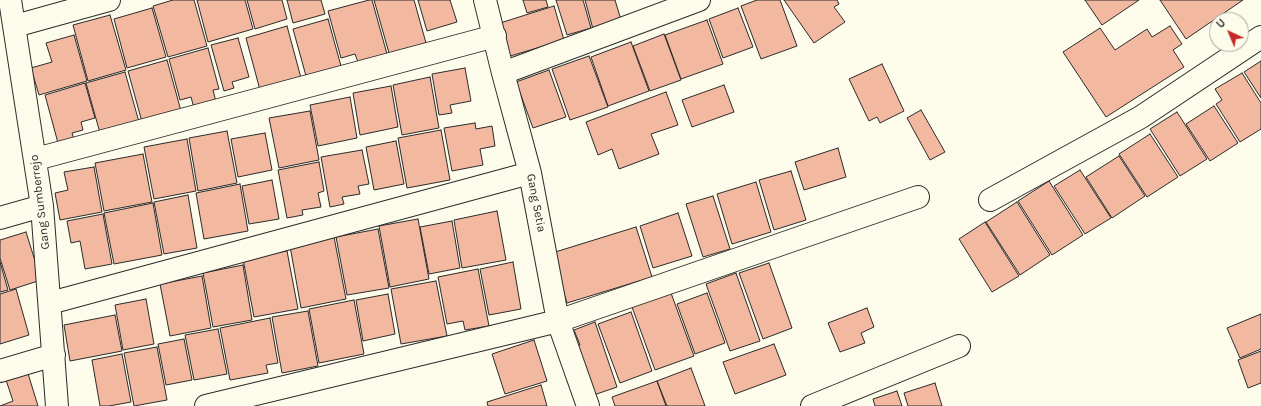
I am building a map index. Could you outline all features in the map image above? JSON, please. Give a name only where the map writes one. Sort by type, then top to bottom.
[{"type":"street","name":"Gang Sumberrejo","points":[[10,0],[36,159],[42,206],[57,406]]},
{"type":"street","points":[[15,26],[109,0]]},
{"type":"street","name":"Gang Setia","points":[[485,0],[530,173],[558,321],[588,406]]},
{"type":"street","points":[[503,73],[699,0]]},
{"type":"street","points":[[36,159],[495,36]]},
{"type":"street","points":[[990,200],[1141,117],[1261,37]]},
{"type":"street","points":[[50,303],[530,173]]},
{"type":"street","points":[[206,406],[558,321],[918,197]]},
{"type":"street","points":[[0,218],[42,206]]},
{"type":"street","points":[[812,406],[959,346]]},
{"type":"street","points":[[0,371],[54,355]]},
{"type":"building","points":[[173,0],[194,0],[207,46],[168,57],[153,6]]},
{"type":"building","points":[[197,0],[245,0],[253,29],[208,42]]},
{"type":"building","points":[[247,0],[282,0],[287,19],[255,29]]},
{"type":"building","points":[[287,0],[321,0],[325,14],[293,23]]},
{"type":"building","points":[[372,0],[387,54],[358,62],[355,54],[341,58],[328,11]]},
{"type":"building","points":[[374,0],[414,0],[426,43],[389,53]]},
{"type":"building","points":[[418,0],[450,0],[457,22],[427,31]]},
{"type":"building","points":[[523,0],[546,0],[548,7],[527,13]]},
{"type":"building","points":[[556,0],[583,0],[591,28],[567,35]]},
{"type":"building","points":[[585,0],[615,0],[621,20],[593,29]]},
{"type":"building","points":[[757,0],[780,0],[797,46],[761,59],[741,6]]},
{"type":"building","points":[[784,0],[837,0],[839,4],[834,7],[845,22],[814,43]]},
{"type":"building","points":[[1085,0],[1139,0],[1102,25]]},
{"type":"building","points":[[1160,0],[1243,0],[1225,12],[1209,12],[1209,23],[1186,39]]},
{"type":"building","points":[[554,6],[564,40],[507,57],[497,24]]},
{"type":"building","points":[[152,8],[166,57],[127,68],[114,19]]},
{"type":"building","points":[[738,8],[753,47],[723,58],[709,19]]},
{"type":"building","points":[[110,15],[126,70],[88,81],[73,25]]},
{"type":"building","points":[[328,19],[341,66],[306,76],[293,29]]},
{"type":"building","points":[[707,20],[723,64],[681,79],[665,35]]},
{"type":"building","points":[[287,26],[301,78],[260,90],[246,38]]},
{"type":"building","points":[[1170,26],[1182,44],[1173,50],[1184,67],[1106,117],[1063,52],[1100,28],[1115,50],[1147,29],[1152,37]]},
{"type":"building","points":[[664,34],[681,80],[650,91],[633,46]]},
{"type":"building","points":[[74,35],[87,81],[39,95],[31,68],[52,62],[46,43]]},
{"type":"building","points":[[238,38],[249,77],[232,82],[234,88],[224,91],[211,45]]},
{"type":"building","points":[[631,42],[649,91],[608,106],[591,57]]},
{"type":"building","points":[[208,48],[219,89],[213,90],[216,102],[194,108],[191,97],[180,100],[169,59]]},
{"type":"building","points":[[589,56],[608,107],[570,120],[552,69]]},
{"type":"building","points":[[167,60],[181,111],[142,122],[128,71]]},
{"type":"building","points":[[1261,61],[1261,98],[1244,72]]},
{"type":"building","points":[[882,64],[904,111],[880,123],[877,117],[869,121],[849,79]]},
{"type":"building","points":[[465,68],[471,101],[450,105],[452,113],[439,115],[432,74]]},
{"type":"building","points":[[549,70],[566,117],[533,128],[516,82]]},
{"type":"building","points":[[125,72],[139,122],[100,133],[86,83]]},
{"type":"building","points":[[1242,73],[1261,103],[1261,129],[1240,142],[1216,104],[1222,100],[1215,89]]},
{"type":"building","points":[[430,77],[439,128],[402,135],[393,85]]},
{"type":"building","points":[[85,83],[95,118],[81,122],[83,130],[72,133],[74,139],[58,143],[45,95]]},
{"type":"building","points":[[724,85],[734,112],[692,127],[682,100]]},
{"type":"building","points":[[391,86],[398,127],[360,135],[353,93]]},
{"type":"building","points":[[666,92],[678,125],[651,134],[659,154],[619,169],[612,149],[598,155],[586,122]]},
{"type":"building","points":[[350,97],[357,138],[318,146],[310,105]]},
{"type":"building","points":[[1214,106],[1238,143],[1210,161],[1186,124]]},
{"type":"building","points":[[921,110],[945,152],[930,160],[907,118]]},
{"type":"building","points":[[310,111],[319,160],[279,168],[269,118]]},
{"type":"building","points":[[1177,112],[1207,159],[1180,176],[1150,129]]},
{"type":"building","points":[[475,123],[476,129],[492,126],[495,146],[480,149],[483,165],[452,171],[444,128]]},
{"type":"building","points":[[441,130],[450,180],[407,188],[398,138]]},
{"type":"building","points":[[227,131],[237,183],[198,191],[189,138]]},
{"type":"building","points":[[265,133],[272,170],[238,177],[231,139]]},
{"type":"building","points":[[1150,134],[1178,177],[1147,197],[1119,154]]},
{"type":"building","points":[[187,139],[196,191],[154,199],[144,147]]},
{"type":"building","points":[[396,141],[404,184],[374,190],[366,147]]},
{"type":"building","points":[[838,148],[846,177],[804,190],[795,162]]},
{"type":"building","points":[[362,150],[369,184],[358,186],[360,194],[342,197],[344,204],[330,207],[321,157]]},
{"type":"building","points":[[143,154],[152,202],[104,211],[95,163]]},
{"type":"building","points":[[1119,156],[1145,196],[1112,218],[1086,177]]},
{"type":"building","points":[[319,162],[324,191],[318,193],[321,207],[302,210],[303,215],[287,218],[278,170]]},
{"type":"building","points":[[94,167],[102,212],[60,220],[55,193],[68,190],[64,172]]},
{"type":"building","points":[[1080,170],[1111,218],[1085,234],[1054,186]]},
{"type":"building","points":[[791,171],[806,220],[774,230],[759,180]]},
{"type":"building","points":[[272,180],[279,219],[249,224],[242,186]]},
{"type":"building","points":[[1049,181],[1083,235],[1052,255],[1018,201]]},
{"type":"building","points":[[756,182],[771,232],[732,244],[717,194]]},
{"type":"building","points":[[240,184],[248,231],[204,239],[196,193]]},
{"type":"building","points":[[188,195],[197,248],[164,254],[154,202]]},
{"type":"building","points":[[713,196],[730,249],[703,257],[686,204]]},
{"type":"building","points":[[1017,202],[1050,255],[1020,275],[986,222]]},
{"type":"building","points":[[153,203],[162,255],[114,264],[104,213]]},
{"type":"building","points":[[497,211],[506,260],[462,268],[454,220]]},
{"type":"building","points":[[678,213],[692,256],[653,268],[640,226]]},
{"type":"building","points":[[103,214],[112,264],[85,269],[80,241],[71,243],[67,221]]},
{"type":"building","points":[[418,219],[429,279],[390,287],[379,226]]},
{"type":"building","points":[[452,221],[460,268],[429,274],[420,227]]},
{"type":"building","points":[[985,222],[1019,276],[992,292],[959,239]]},
{"type":"building","points":[[636,227],[652,277],[567,303],[552,253]]},
{"type":"building","points":[[378,229],[389,288],[347,295],[336,237]]},
{"type":"building","points":[[26,232],[41,280],[10,290],[0,258],[0,240]]},
{"type":"building","points":[[334,237],[346,299],[301,308],[290,246]]},
{"type":"building","points":[[287,251],[298,309],[254,317],[243,259]]},
{"type":"building","points":[[0,262],[8,290],[0,292]]},
{"type":"building","points":[[513,262],[521,309],[489,315],[480,269]]},
{"type":"building","points":[[769,263],[792,328],[763,339],[739,273]]},
{"type":"building","points":[[243,265],[252,320],[213,327],[203,273]]},
{"type":"building","points":[[478,269],[489,326],[465,330],[463,321],[447,324],[438,277]]},
{"type":"building","points":[[736,273],[760,341],[730,351],[706,284]]},
{"type":"building","points":[[202,276],[211,328],[170,336],[160,284]]},
{"type":"building","points":[[436,281],[447,336],[401,344],[391,289]]},
{"type":"building","points":[[16,289],[29,335],[0,344],[0,294]]},
{"type":"building","points":[[671,293],[694,356],[655,370],[632,307]]},
{"type":"building","points":[[707,293],[725,343],[695,354],[677,304]]},
{"type":"building","points":[[388,294],[395,334],[363,341],[356,300]]},
{"type":"building","points":[[146,299],[154,344],[123,350],[115,305]]},
{"type":"building","points":[[354,300],[364,354],[319,363],[309,309]]},
{"type":"building","points":[[867,308],[874,327],[861,333],[865,343],[840,352],[828,323]]},
{"type":"building","points":[[308,311],[318,366],[282,373],[272,317]]},
{"type":"building","points":[[631,312],[652,371],[620,383],[598,324]]},
{"type":"building","points":[[1261,314],[1261,349],[1240,358],[1227,328]]},
{"type":"building","points":[[115,315],[122,351],[70,361],[64,325]]},
{"type":"building","points":[[270,318],[278,363],[266,365],[268,373],[230,380],[220,328]]},
{"type":"building","points":[[595,322],[617,387],[588,397],[571,349],[580,345],[574,330]]},
{"type":"building","points":[[218,329],[227,374],[194,380],[185,335]]},
{"type":"building","points":[[184,339],[192,380],[166,385],[158,344]]},
{"type":"building","points":[[534,340],[547,381],[505,394],[492,354]]},
{"type":"building","points":[[774,344],[786,375],[735,394],[723,362]]},
{"type":"building","points":[[157,347],[167,400],[134,406],[124,353]]},
{"type":"building","points":[[1261,351],[1261,383],[1248,388],[1238,360]]},
{"type":"building","points":[[122,354],[131,402],[100,406],[92,360]]},
{"type":"building","points":[[26,367],[38,406],[0,406],[13,401],[4,374]]},
{"type":"building","points":[[691,368],[705,406],[667,406],[657,381]]},
{"type":"building","points":[[657,381],[666,406],[615,406],[612,397]]},
{"type":"building","points":[[935,383],[942,406],[908,406],[904,393]]},
{"type":"building","points":[[541,385],[547,406],[488,406],[487,402]]},
{"type":"building","points":[[897,391],[902,406],[875,406],[873,399]]}]
